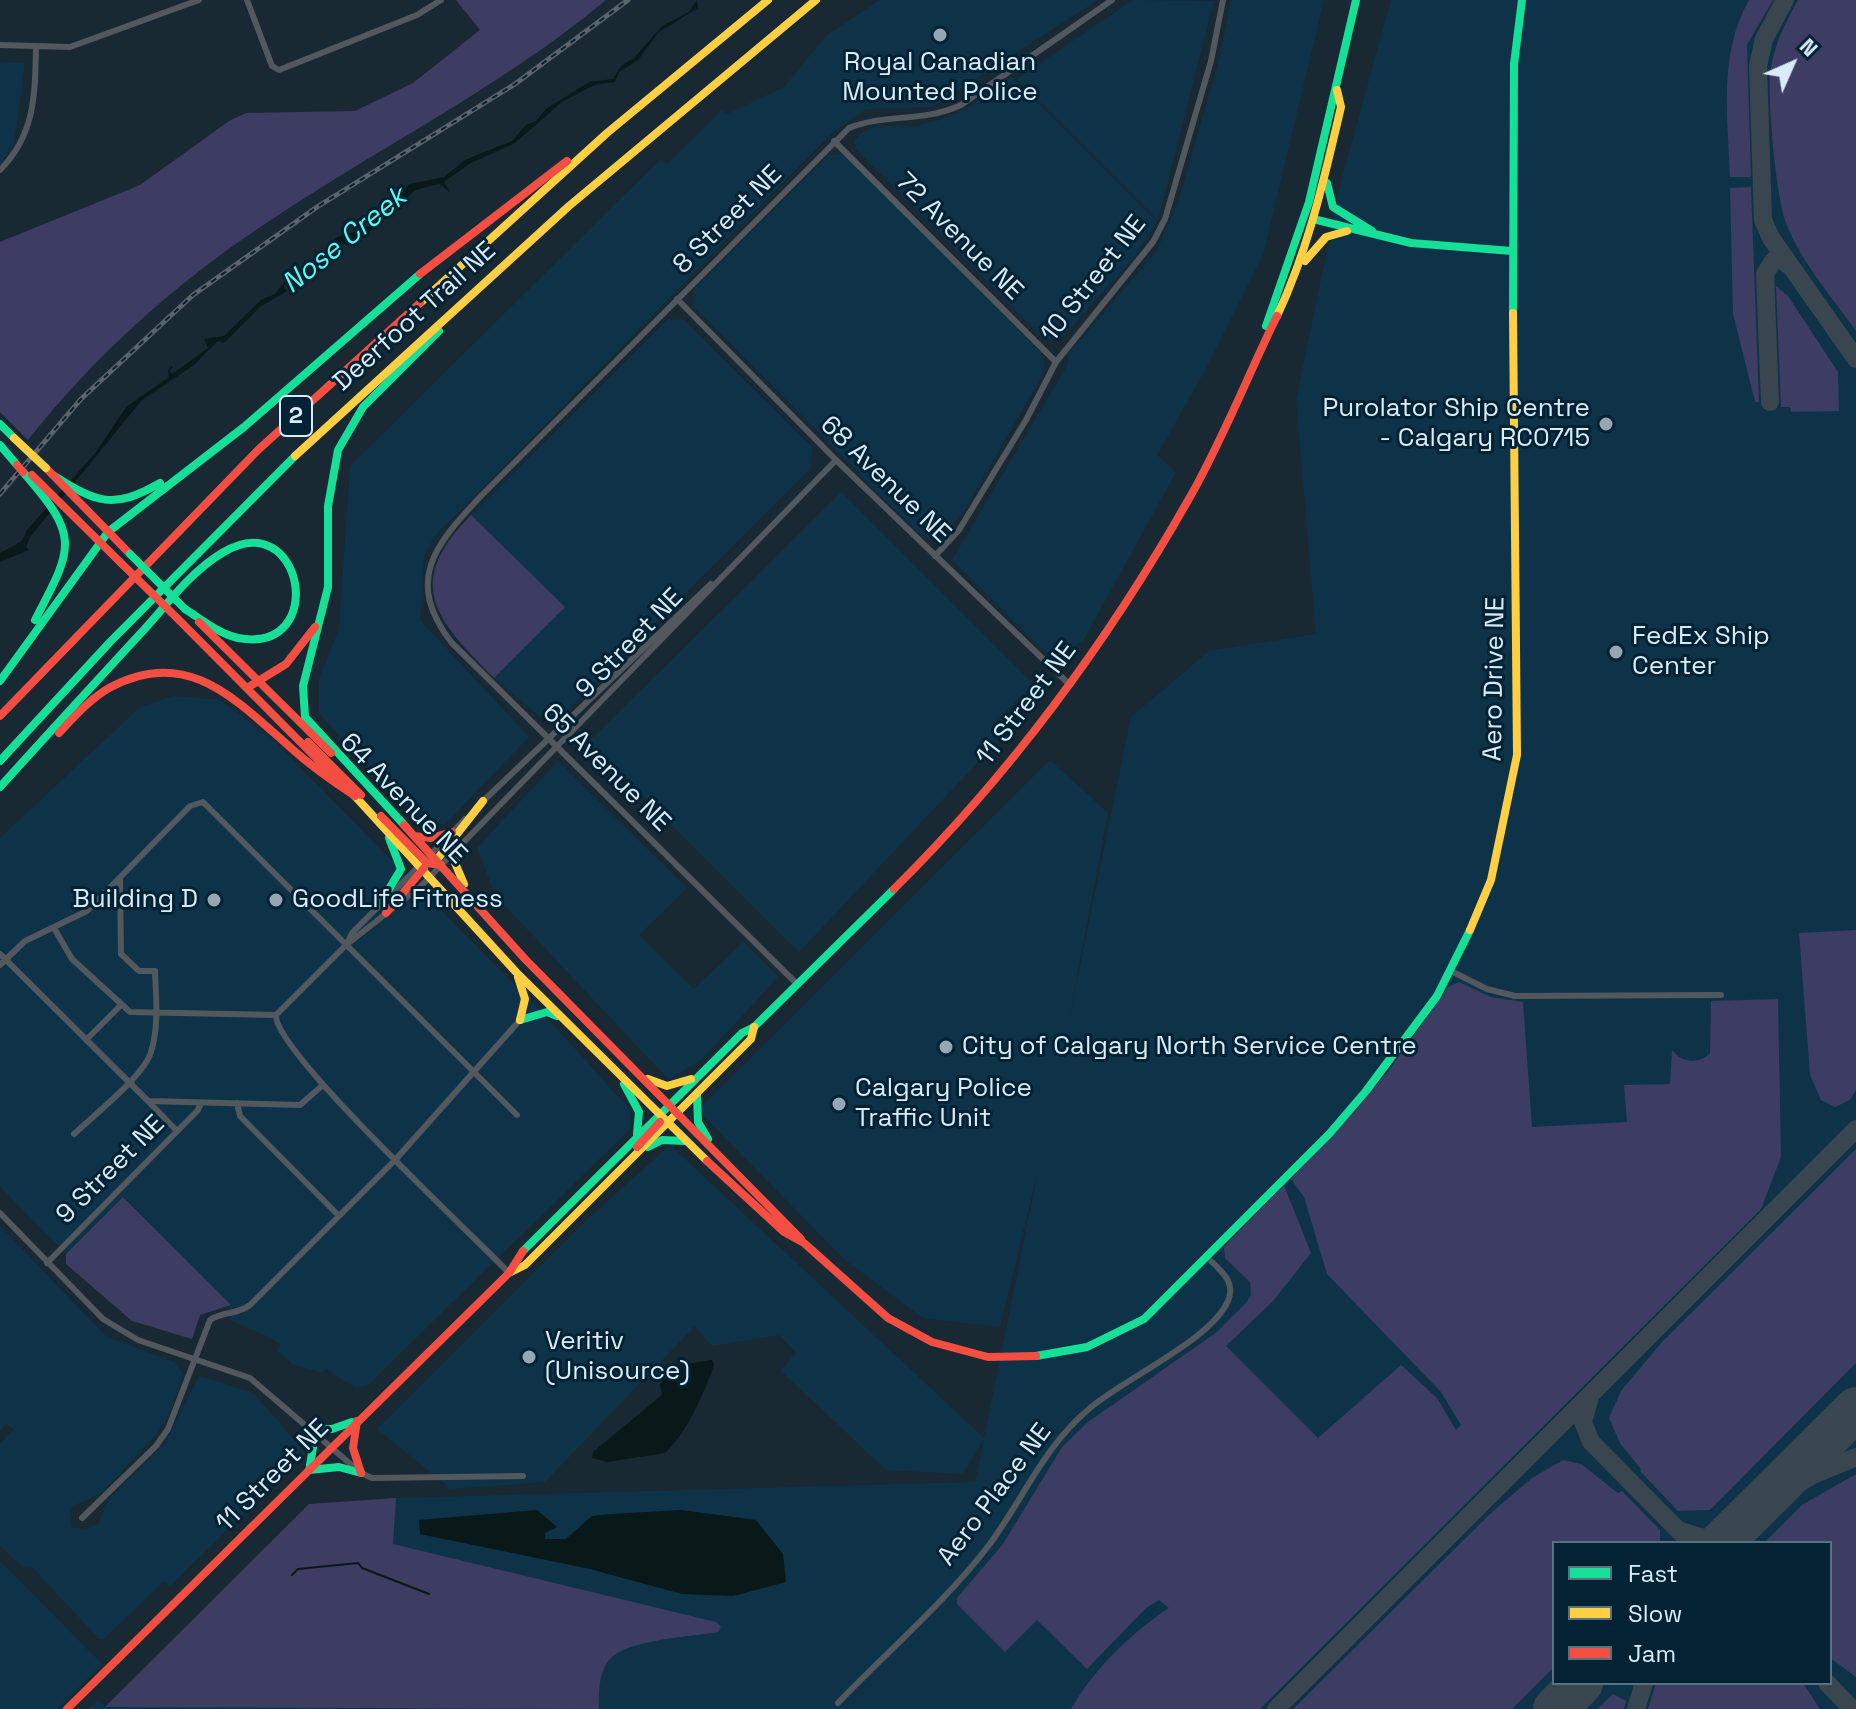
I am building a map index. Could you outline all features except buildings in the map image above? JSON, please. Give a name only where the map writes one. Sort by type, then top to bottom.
[{"type":"main road","name":"Deerfoot Trail NE","points":[[0,716],[258,450],[607,133],[768,0]]},
{"type":"main road","name":"Deerfoot Trail NE","points":[[0,761],[99,653],[341,410],[611,168],[816,0]]},
{"type":"main road","name":"11 Street NE","points":[[1258,352],[1304,215],[1337,90],[1356,0]]},
{"type":"main road","name":"Aero Drive NE","points":[[1206,1256],[1330,1133],[1420,1021],[1451,971],[1491,880],[1517,755],[1512,251],[1514,64],[1522,0]]},
{"type":"main road","name":"11 Street NE","points":[[669,1104],[742,1033],[754,1027],[798,985],[953,830],[1070,685],[1117,616],[1191,495],[1300,267],[1315,219],[1341,107],[1337,90]]},
{"type":"main road","points":[[0,681],[108,532],[209,455],[411,281],[505,205],[607,133]]},
{"type":"main road","points":[[1326,175],[1333,207],[1347,218],[1391,239]]},
{"type":"main road","points":[[1304,215],[1391,239],[1438,247],[1512,251]]},
{"type":"main road","points":[[1300,267],[1326,237],[1356,231]]},
{"type":"main road","points":[[407,828],[305,717],[301,699],[303,673],[328,584],[330,478],[340,440],[366,402],[480,292],[503,264]]},
{"type":"main road","name":"64 Avenue NE","points":[[0,424],[407,828],[429,863],[430,877],[516,972],[685,1141],[784,1232],[804,1243],[888,1318],[932,1342],[988,1357],[1023,1358],[1087,1347],[1144,1319],[1206,1256]]},
{"type":"main road","points":[[0,444],[56,509],[66,526],[69,544],[66,560],[14,659]]},
{"type":"main road","points":[[53,475],[92,500],[115,504],[133,500],[209,455]]},
{"type":"main road","name":"64 Avenue NE","points":[[16,462],[177,618],[380,823],[429,863],[509,941],[794,1228],[804,1243]]},
{"type":"main road","points":[[0,787],[167,604],[220,555],[245,544],[269,547],[286,558],[299,582],[299,599],[294,615],[282,629],[264,638],[232,636],[185,609]]},
{"type":"main road","points":[[247,688],[261,684],[299,650],[320,620]]},
{"type":"main road","points":[[0,794],[98,696],[129,678],[166,671],[194,676],[220,688],[314,768],[355,796]]},
{"type":"main road","points":[[275,716],[303,737],[429,863]]},
{"type":"main road","points":[[386,913],[483,801]]},
{"type":"main road","points":[[380,823],[397,851],[401,869],[380,904]]},
{"type":"main road","points":[[413,836],[431,838],[452,832]]},
{"type":"main road","points":[[461,844],[455,863],[459,877],[503,927],[509,941]]},
{"type":"main road","points":[[516,972],[525,999],[520,1020],[547,1012],[562,1018]]},
{"type":"main road","name":"11 Street NE","points":[[509,1273],[518,1256],[635,1139],[678,1113],[697,1094],[751,1039],[754,1027]]},
{"type":"main road","points":[[612,1067],[639,1112],[635,1139]]},
{"type":"main road","points":[[645,1078],[672,1086],[705,1070]]},
{"type":"main road","points":[[697,1094],[698,1122],[718,1153]]},
{"type":"main road","points":[[588,1203],[664,1119],[669,1104]]},
{"type":"main road","name":"11 Street NE","points":[[67,1709],[357,1420],[509,1273],[525,1265],[588,1203],[636,1155],[664,1119]]},
{"type":"main road","points":[[636,1155],[662,1140],[685,1141]]},
{"type":"main road","points":[[357,1420],[332,1429],[309,1429],[313,1447],[309,1470],[339,1467],[361,1473]]},
{"type":"main road","points":[[357,1420],[351,1445],[353,1460],[361,1473]]},
{"type":"street","points":[[0,45],[36,48],[92,42],[199,0]]},
{"type":"street","points":[[247,0],[272,66],[279,70],[417,15],[441,0]]},
{"type":"street","name":"8 Street NE","points":[[431,558],[439,542],[479,498],[834,141],[859,124],[939,115],[961,105],[1112,0]]},
{"type":"street","name":"10 Street NE","points":[[935,556],[959,530],[1026,420],[1056,362],[1153,242],[1165,219],[1211,61],[1223,0]]},
{"type":"street","points":[[0,170],[27,134],[35,101],[36,48]]},
{"type":"street","name":"72 Avenue NE","points":[[834,141],[1056,362]]},
{"type":"street","name":"68 Avenue NE","points":[[677,299],[836,460],[1070,685]]},
{"type":"street","name":"9 Street NE","points":[[346,945],[430,877],[429,863],[452,832],[732,566],[836,460]]},
{"type":"street","name":"65 Avenue NE","points":[[431,558],[427,581],[430,607],[441,629],[798,985]]},
{"type":"street","name":"9 Street NE","points":[[276,1015],[346,945],[380,904],[429,863],[461,844],[684,620],[732,566]]},
{"type":"street","points":[[177,1131],[2,960],[25,941],[80,917],[195,804],[208,805],[517,1115]]},
{"type":"street","points":[[74,1134],[150,1056],[156,1014],[155,971],[139,971],[121,954],[120,879]]},
{"type":"street","points":[[54,928],[72,959],[130,1012],[276,1015],[284,1037],[323,1085],[509,1273]]},
{"type":"street","points":[[1451,971],[1487,989],[1515,996],[1721,995]]},
{"type":"street","points":[[86,1040],[120,1006]]},
{"type":"street","points":[[82,1518],[156,1446],[168,1429],[196,1359],[204,1327],[210,1320],[218,1315],[240,1312],[250,1305],[396,1159],[520,1020]]},
{"type":"street","points":[[148,1101],[300,1105],[323,1085]]},
{"type":"street","name":"9 Street NE","points":[[47,1263],[198,1110],[201,1103]]},
{"type":"street","points":[[237,1103],[240,1116],[339,1216]]},
{"type":"street","points":[[0,1213],[47,1263],[121,1333],[239,1373],[263,1386],[361,1473],[372,1478],[523,1476]]},
{"type":"street","name":"Aero Place NE","points":[[838,1703],[988,1546],[1046,1454],[1067,1430],[1090,1408],[1208,1326],[1224,1308],[1231,1289],[1228,1277],[1206,1256]]},
{"type":"shaded area","points":[[456,0],[606,0],[522,63],[224,252],[134,326],[79,381],[28,440],[0,412],[0,242],[140,185],[229,121],[246,113],[355,111],[413,83],[480,30]]},
{"type":"shaded area","points":[[880,0],[1098,0],[932,107],[866,109],[831,134],[435,536],[424,556],[420,620],[529,737],[445,824],[422,824],[319,714],[319,679],[339,629],[350,466],[661,159],[667,164],[722,110],[727,114],[784,87],[826,36]]},
{"type":"shaded area","points":[[1133,0],[1214,1],[1158,220],[1017,79]]},
{"type":"shaded area","points":[[1231,0],[1324,0],[1263,255],[1203,374],[1157,455],[1176,472],[1083,641],[1051,658],[952,560],[1068,364],[1067,355],[1156,252],[1178,203],[1220,57]]},
{"type":"shaded area","points":[[1391,0],[1856,0],[1856,1709],[89,1709],[98,1700],[106,1707],[309,1504],[396,1498],[975,1482],[984,1439],[963,1474],[886,1470],[781,1371],[796,1352],[779,1335],[712,1346],[695,1326],[545,1482],[451,1489],[377,1429],[590,1217],[670,1145],[984,1438],[1039,1166],[1000,1327],[923,1318],[844,1259],[698,1110],[1050,760],[1108,813],[1067,1029],[1131,717],[1209,651],[1316,634],[1296,400],[1342,178]]},
{"type":"shaded area","points":[[1749,0],[1773,0],[1747,45],[1751,177],[1730,177],[1729,64],[1739,21]]},
{"type":"shaded area","points":[[1798,0],[1856,0],[1856,331],[1800,252],[1786,223],[1779,193],[1770,74],[1780,36]]},
{"type":"shaded area","points":[[0,62],[25,63],[14,144],[0,165]]},
{"type":"shaded area","points":[[1011,76],[1157,222],[1133,258],[1060,340],[1044,339],[855,148],[855,140],[876,126],[916,126],[965,110]]},
{"type":"shaded area","points":[[845,154],[1041,353],[1045,364],[1042,376],[964,511],[941,538],[927,539],[914,529],[694,307],[693,290],[829,155]]},
{"type":"shaded area","points":[[1751,187],[1759,402],[1755,402],[1733,314],[1730,188]]},
{"type":"shaded area","points":[[1776,286],[1788,296],[1838,372],[1839,411],[1791,412],[1790,407],[1781,407]]},
{"type":"shaded area","points":[[668,319],[684,320],[813,448],[810,469],[567,711],[546,722],[494,678],[564,607],[471,515]]},
{"type":"shaded area","points":[[841,492],[1033,684],[993,725],[995,744],[799,952],[589,742]]},
{"type":"shaded area","points":[[471,515],[565,607],[494,678],[457,638],[435,601],[433,582],[437,562]]},
{"type":"shaded area","points":[[172,696],[220,700],[270,737],[538,1008],[631,1111],[630,1129],[368,1385],[356,1388],[326,1369],[323,1373],[292,1364],[277,1350],[281,1345],[229,1320],[230,1305],[124,1197],[66,1254],[0,1187],[0,838],[138,709]]},
{"type":"shaded area","points":[[558,761],[687,888],[639,935],[694,989],[743,942],[778,977],[702,1059],[669,1080],[495,895],[477,848]]},
{"type":"shaded area","points":[[1856,930],[1856,1090],[1850,1100],[1835,1107],[1821,1100],[1810,1075],[1799,933]]},
{"type":"shaded area","points":[[1459,982],[1491,997],[1523,1002],[1532,1127],[1627,1122],[1624,1085],[1670,1084],[1672,1050],[1681,1058],[1691,1061],[1710,1053],[1711,1001],[1778,999],[1781,1157],[1761,1209],[1260,1709],[1071,1709],[1114,1653],[1169,1608],[1159,1600],[1146,1608],[1087,1669],[1037,1620],[1005,1652],[957,1604],[957,1598],[1003,1544],[1062,1447],[1088,1422],[1217,1332],[1246,1303],[1251,1295],[1250,1282],[1225,1258],[1224,1247],[1284,1185],[1311,1253],[1273,1301],[1226,1346],[1318,1438],[1401,1365],[1437,1398],[1456,1430],[1461,1425],[1441,1392],[1327,1274],[1304,1197],[1291,1179],[1388,1072],[1448,987]]},
{"type":"shaded area","points":[[1856,1149],[1856,1363],[1710,1510],[1678,1511],[1640,1471],[1620,1443],[1609,1418],[1621,1391],[1662,1342]]},
{"type":"shaded area","points":[[123,1197],[231,1305],[200,1315],[192,1339],[132,1321],[66,1264],[66,1254]]},
{"type":"shaded area","points":[[0,1226],[107,1337],[174,1362],[183,1374],[172,1408],[155,1436],[101,1493],[73,1506],[70,1513],[72,1527],[86,1530],[99,1523],[106,1502],[165,1443],[199,1376],[254,1393],[305,1453],[170,1586],[164,1581],[104,1639],[99,1639],[31,1566],[22,1567],[0,1545],[0,1444],[14,1429],[6,1424],[0,1430]]},
{"type":"shaded area","points":[[1563,1460],[1581,1464],[1618,1493],[1622,1491],[1660,1530],[1660,1541],[1552,1541],[1552,1669],[1512,1709],[1293,1709],[1492,1512],[1532,1478]]},
{"type":"shaded area","points":[[1856,1474],[1856,1677],[1832,1659],[1832,1541],[1766,1541],[1802,1505]]},
{"type":"shaded area","points":[[396,1498],[393,1544],[716,1622],[721,1627],[718,1632],[644,1643],[618,1653],[609,1660],[603,1671],[599,1709],[105,1707],[309,1504]]},
{"type":"shaded area","points":[[0,1561],[102,1664],[57,1709],[0,1709]]},
{"type":"shaded area","points":[[1655,1685],[1804,1685],[1820,1709],[1648,1709]]},
{"type":"shaded area","points":[[1613,1694],[1626,1701],[1624,1709],[1597,1709]]},
{"type":"water","name":"Nose Creek","points":[[697,0],[698,8],[659,32],[638,60],[619,72],[615,82],[594,85],[562,102],[515,143],[469,164],[444,182],[450,192],[439,184],[415,190],[371,231],[348,245],[338,242],[334,253],[342,252],[334,261],[325,261],[287,282],[283,287],[287,291],[260,307],[224,343],[218,341],[194,365],[142,400],[30,537],[26,547],[29,550],[0,562],[0,553],[22,541],[27,530],[96,452],[127,406],[169,377],[168,371],[171,366],[174,366],[169,371],[172,374],[208,348],[204,339],[224,336],[261,300],[275,294],[291,273],[300,273],[311,266],[317,255],[314,248],[318,254],[325,252],[335,238],[366,228],[410,184],[444,177],[465,160],[512,141],[546,109],[589,82],[613,79],[621,66],[634,58],[662,26],[689,12]]},
{"type":"water","points":[[712,1360],[714,1365],[694,1412],[681,1435],[665,1453],[607,1462],[592,1458],[593,1452],[662,1395],[660,1385],[673,1366]]},
{"type":"water","points":[[537,1510],[557,1527],[545,1533],[545,1539],[566,1539],[592,1516],[611,1514],[681,1510],[756,1520],[783,1554],[786,1582],[733,1596],[682,1594],[590,1569],[420,1534],[419,1520]]},
{"type":"waterway","points":[[292,1575],[298,1569],[358,1563],[362,1568],[429,1594]]},
{"type":"taxiway","points":[[1785,0],[1764,39],[1758,66],[1763,220],[1771,238],[1856,359]]},
{"type":"taxiway","points":[[1770,402],[1765,274],[1773,261],[1782,260],[1791,267]]},
{"type":"taxiway","points":[[1276,1709],[1856,1129]]},
{"type":"taxiway","points":[[1590,1397],[1583,1422],[1591,1442],[1689,1541]]},
{"type":"taxiway","points":[[1756,1508],[1813,1475],[1856,1457]]},
{"type":"taxiway","points":[[1680,1531],[1707,1539],[1737,1528]]},
{"type":"taxiway","points":[[1636,1709],[1643,1685]]},
{"type":"taxiway","points":[[1829,1685],[1852,1709]]},
{"type":"runway","points":[[1723,1541],[1856,1409]]},
{"type":"runway","points":[[1555,1709],[1579,1685]]},
{"type":"railway","points":[[0,494],[81,399],[193,295],[317,207],[515,84],[628,0]]},
{"type":"traffic: fast","points":[[1266,326],[1309,202],[1356,0]]},
{"type":"traffic: fast","points":[[1513,313],[1514,64],[1522,0]]},
{"type":"traffic: fast","points":[[1327,183],[1333,207],[1372,231]]},
{"type":"traffic: fast","points":[[1313,219],[1411,243],[1512,251]]},
{"type":"traffic: fast","points":[[0,681],[108,532],[244,427],[420,274]]},
{"type":"traffic: fast","points":[[407,828],[305,717],[303,686],[328,587],[328,506],[338,450],[363,407],[439,331]]},
{"type":"traffic: fast","points":[[0,424],[14,438]]},
{"type":"traffic: fast","points":[[0,445],[17,465]]},
{"type":"traffic: fast","points":[[0,761],[110,642],[295,456]]},
{"type":"traffic: fast","points":[[23,472],[54,512],[65,543],[58,575],[35,620]]},
{"type":"traffic: fast","points":[[53,475],[82,492],[105,500],[130,497],[160,483]]},
{"type":"traffic: fast","points":[[0,787],[178,590],[210,561],[250,543],[272,548],[287,562],[295,583],[295,605],[286,625],[267,637],[231,636],[185,609]]},
{"type":"traffic: fast","points":[[130,554],[185,609]]},
{"type":"traffic: fast","points":[[380,904],[401,869],[389,838]]},
{"type":"traffic: fast","points":[[523,1251],[742,1033],[754,1027],[894,889]]},
{"type":"traffic: fast","points":[[1036,1356],[1087,1347],[1144,1319],[1330,1133],[1366,1091],[1437,996],[1470,930]]},
{"type":"traffic: fast","points":[[520,1020],[547,1012],[557,1016]]},
{"type":"traffic: fast","points":[[624,1084],[639,1112],[637,1134]]},
{"type":"traffic: fast","points":[[697,1095],[698,1122],[708,1139]]},
{"type":"traffic: fast","points":[[648,1147],[662,1140],[685,1141]]},
{"type":"traffic: fast","points":[[310,1465],[313,1447],[309,1429],[332,1429],[352,1422]]},
{"type":"traffic: fast","points":[[309,1470],[339,1467],[361,1473]]},
{"type":"traffic: slow","points":[[420,303],[607,133],[768,0]]},
{"type":"traffic: slow","points":[[295,456],[569,206],[816,0]]},
{"type":"traffic: slow","points":[[1277,316],[1298,265],[1322,187],[1341,107],[1337,90]]},
{"type":"traffic: slow","points":[[1305,261],[1326,237],[1347,231]]},
{"type":"traffic: slow","points":[[1470,930],[1491,880],[1517,755],[1513,313]]},
{"type":"traffic: slow","points":[[14,438],[46,468]]},
{"type":"traffic: slow","points":[[353,794],[516,972],[707,1161]]},
{"type":"traffic: slow","points":[[435,862],[483,801]]},
{"type":"traffic: slow","points":[[461,844],[455,863],[464,884]]},
{"type":"traffic: slow","points":[[518,977],[525,999],[520,1020]]},
{"type":"traffic: slow","points":[[511,1272],[525,1265],[751,1039],[754,1027]]},
{"type":"traffic: slow","points":[[648,1079],[667,1086],[691,1079]]},
{"type":"traffic: jam","points":[[420,274],[567,161]]},
{"type":"traffic: jam","points":[[0,716],[258,450],[420,303]]},
{"type":"traffic: jam","points":[[894,889],[1018,752],[1092,653],[1159,550],[1202,475],[1277,316]]},
{"type":"traffic: jam","points":[[17,465],[23,472]]},
{"type":"traffic: jam","points":[[46,468],[130,554]]},
{"type":"traffic: jam","points":[[32,475],[121,563]]},
{"type":"traffic: jam","points":[[121,563],[177,618]]},
{"type":"traffic: jam","points":[[177,618],[340,782]]},
{"type":"traffic: jam","points":[[199,622],[331,753]]},
{"type":"traffic: jam","points":[[247,688],[286,664],[315,627]]},
{"type":"traffic: jam","points":[[59,733],[109,688],[137,676],[163,672],[186,675],[230,697],[306,761],[355,796]]},
{"type":"traffic: jam","points":[[308,742],[361,795]]},
{"type":"traffic: jam","points":[[381,816],[427,863],[441,865]]},
{"type":"traffic: jam","points":[[404,825],[525,959],[801,1239]]},
{"type":"traffic: jam","points":[[414,836],[431,838],[452,832]]},
{"type":"traffic: jam","points":[[386,913],[424,868]]},
{"type":"traffic: jam","points":[[637,1147],[660,1122]]},
{"type":"traffic: jam","points":[[707,1161],[784,1232],[804,1243],[888,1318],[932,1342],[988,1357],[1036,1356]]},
{"type":"traffic: jam","points":[[67,1709],[509,1273],[523,1251]]},
{"type":"traffic: jam","points":[[357,1421],[353,1448],[361,1473]]},
{"type":"place","name":"Royal Canadian Mounted Police","points":[[940,35]]},
{"type":"place","name":"Purolator Ship Centre - Calgary RC0715","points":[[1606,424]]},
{"type":"place","name":"FedEx Ship Center","points":[[1616,652]]},
{"type":"place","name":"Building D","points":[[214,900]]},
{"type":"place","name":"GoodLife Fitness","points":[[276,900]]},
{"type":"place","name":"City of Calgary North Service Centre","points":[[946,1047]]},
{"type":"place","name":"Calgary Police Traffic Unit","points":[[839,1104]]},
{"type":"place","name":"Veritiv (Unisource)","points":[[529,1357]]}]
